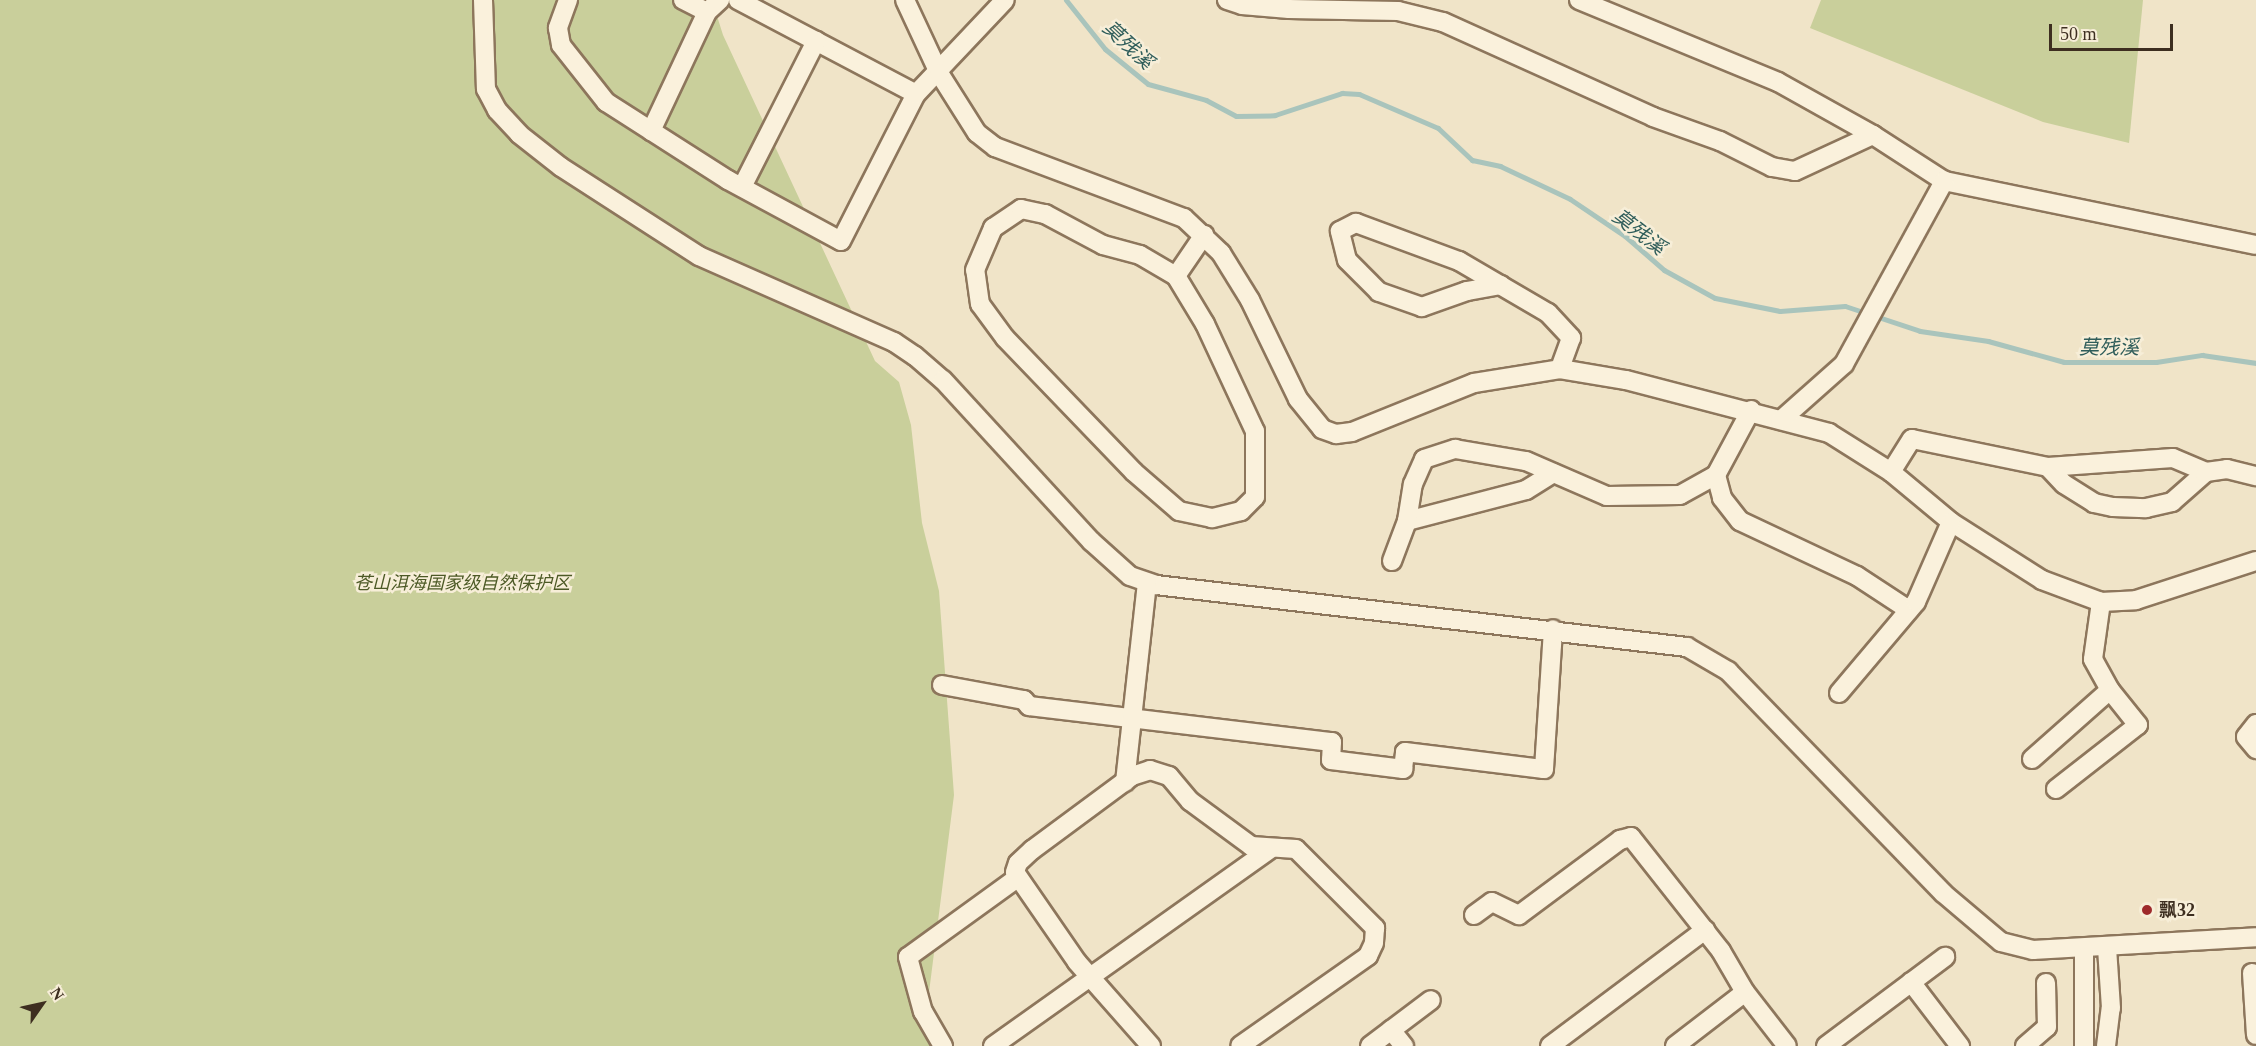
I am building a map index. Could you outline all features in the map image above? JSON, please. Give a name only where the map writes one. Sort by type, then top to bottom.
[{"type":"street","points":[[483,0],[486,89],[497,110],[519,135],[561,167],[699,256],[894,342],[943,380],[1112,563],[1147,583],[1668,642],[1702,652],[1728,671],[1987,934],[2016,949],[2107,947],[2256,937]]},
{"type":"street","points":[[568,0],[558,28],[563,50],[606,102],[742,188],[841,241],[916,94],[939,73],[1005,0]]},
{"type":"street","points":[[651,131],[713,6],[683,0]]},
{"type":"street","points":[[738,0],[916,94]]},
{"type":"street","points":[[905,0],[939,73],[966,119],[995,147],[1184,218],[1204,235],[1235,273],[1298,399],[1322,429],[1336,434],[1352,432],[1474,383],[1560,369],[1626,380],[1751,410],[1829,433],[1891,472],[1951,522],[2042,580],[2101,602],[2136,600],[2256,561]]},
{"type":"street","points":[[1227,0],[1242,5],[1289,9],[1328,6],[1398,11],[1443,22],[1653,117],[1720,141],[1772,167],[1795,171],[1873,135]]},
{"type":"street","points":[[1579,0],[1778,82],[1873,135],[1944,181],[2256,244]]},
{"type":"street","points":[[742,188],[816,41]]},
{"type":"street","points":[[1781,420],[1844,364],[1944,181]]},
{"type":"street","points":[[1021,209],[1045,214],[1103,245],[1140,255],[1176,276],[1205,324],[1256,431],[1255,497],[1241,511],[1212,518],[1179,511],[1134,472],[1013,347],[980,304],[975,270],[993,228],[1021,209]]},
{"type":"street","points":[[1501,285],[1467,291],[1422,307],[1379,292],[1347,260],[1340,231],[1356,223],[1459,261],[1501,285],[1548,314],[1571,338],[1560,369]]},
{"type":"street","points":[[1176,276],[1204,235]]},
{"type":"street","points":[[1392,561],[1407,521],[1413,484],[1424,459],[1455,449],[1526,461],[1607,496],[1680,495],[1716,475],[1751,410]]},
{"type":"street","points":[[1891,472],[1912,439],[2048,467],[2159,457],[2173,458],[2206,471],[2227,469],[2256,476]]},
{"type":"street","points":[[2048,467],[2064,484],[2094,503],[2113,507],[2146,508],[2172,502],[2206,471]]},
{"type":"street","points":[[1407,521],[1526,490],[1553,473]]},
{"type":"street","points":[[1716,475],[1722,498],[1740,521],[1857,576],[1909,610]]},
{"type":"street","points":[[1839,693],[1909,610],[1943,547],[1951,522]]},
{"type":"street","points":[[1125,782],[1147,583]]},
{"type":"street","points":[[2056,789],[2138,725],[2110,690],[2092,659],[2101,602]]},
{"type":"street","points":[[942,685],[1023,700],[1029,706],[1332,742],[1331,760],[1403,769],[1405,752],[1544,769],[1553,629]]},
{"type":"street","points":[[2032,759],[2110,690]]},
{"type":"street","points":[[2256,724],[2246,737],[2256,750]]},
{"type":"street","points":[[1151,1046],[1091,980],[1017,878],[1016,868],[1022,858],[1125,782],[1145,770],[1163,772],[1190,801],[1251,846],[1296,849],[1369,918],[1375,928],[1374,943],[1360,962],[1240,1046]]},
{"type":"street","points":[[1474,915],[1497,902],[1520,915],[1620,840],[1631,837],[1705,930],[1745,992],[1787,1046]]},
{"type":"street","points":[[993,1046],[1091,980],[1270,849]]},
{"type":"street","points":[[943,1046],[923,1012],[908,957],[1017,878]]},
{"type":"street","points":[[1550,1046],[1705,930]]},
{"type":"street","points":[[2084,948],[2085,1040],[2107,1041],[2111,1008],[2107,947]]},
{"type":"street","points":[[1826,1046],[1944,957]]},
{"type":"street","points":[[2252,973],[2256,1035]]},
{"type":"street","points":[[1911,982],[1960,1046]]},
{"type":"street","points":[[2025,1046],[2047,1027],[2046,983]]},
{"type":"street","points":[[1676,1046],[1745,992]]},
{"type":"street","points":[[1370,1046],[1431,1000]]},
{"type":"street","points":[[1391,1030],[1404,1046]]},
{"type":"green space","name":"苍山洱海国家级自然保护区","points":[[0,0],[712,0],[723,35],[875,361],[899,382],[911,425],[922,523],[939,591],[954,795],[924,1032],[931,1046],[0,1046]]},
{"type":"green space","points":[[1821,0],[2143,0],[2129,143],[2043,122],[1810,28]]},
{"type":"waterway","name":"莫残溪","points":[[1066,0],[1105,49],[1148,84],[1206,100],[1236,116],[1275,115],[1342,93],[1359,94],[1438,128],[1472,160],[1500,166],[1570,199],[1625,236],[1664,270],[1715,298],[1780,311],[1845,306],[1920,331],[1988,341],[2064,362],[2156,362],[2202,355],[2256,363]]},
{"type":"place","name":"飘32","points":[[2147,910]]}]
